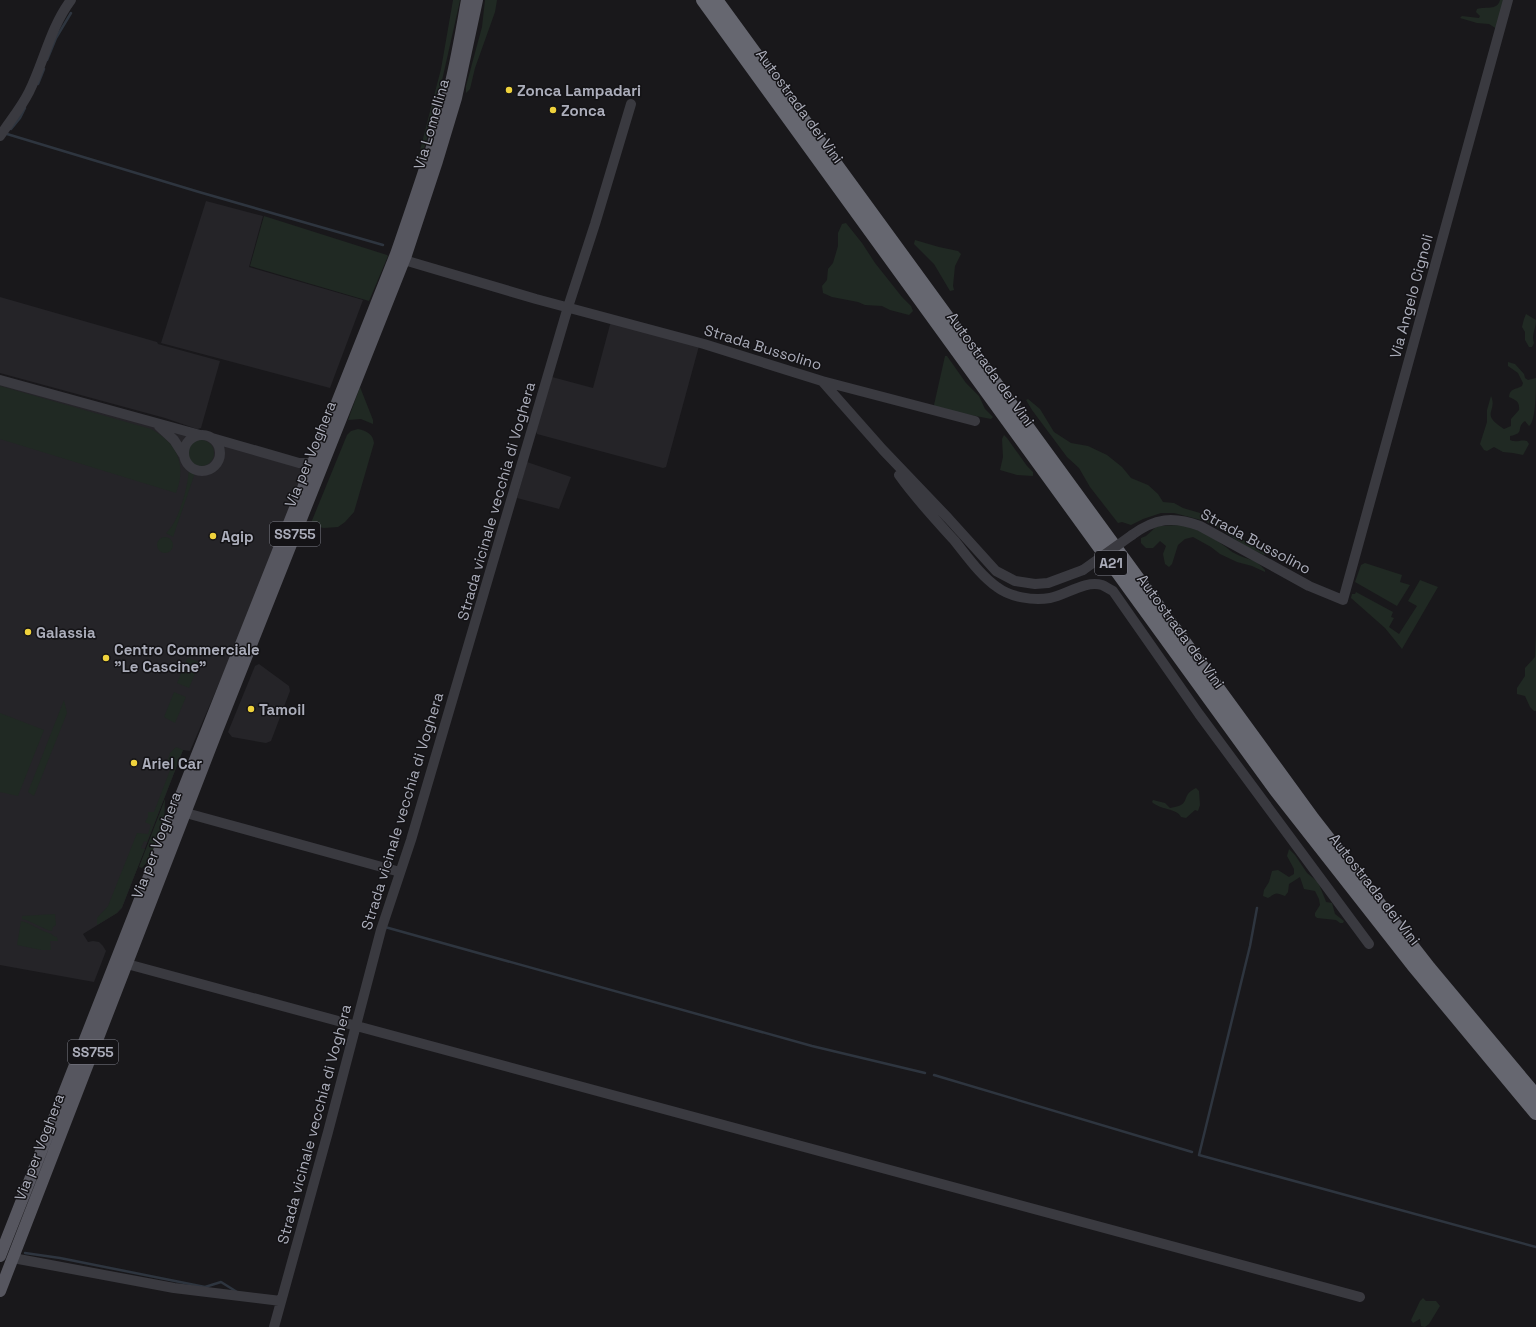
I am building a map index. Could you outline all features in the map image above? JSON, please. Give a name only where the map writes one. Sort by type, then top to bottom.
[{"type":"highway","name":"Autostrada dei Vini","points":[[703,0],[1275,790],[1413,964],[1536,1113]]},
{"type":"highway","name":"Autostrada dei Vini","points":[[716,0],[1304,807],[1424,962],[1536,1096]]},
{"type":"main road","name":"Via Lomellina","points":[[402,257],[426,166],[447,98],[468,0]]},
{"type":"main road","name":"Via Lomellina","points":[[402,257],[456,98],[477,0]]},
{"type":"main road","name":"Via per Voghera","points":[[0,1254],[313,463],[402,257]]},
{"type":"main road","name":"Via per Voghera","points":[[0,1291],[329,446],[373,342],[402,257]]},
{"type":"street","points":[[0,136],[29,92],[46,46],[60,17],[71,0]]},
{"type":"street","name":"Via Angelo Cignoli","points":[[1343,600],[1508,0]]},
{"type":"street","name":"Strada vicinale vecchia di Voghera","points":[[274,1327],[381,930],[414,832],[568,307],[631,104]]},
{"type":"street","name":"Strada Bussolino","points":[[402,257],[529,297],[704,344],[822,380],[883,450],[996,571],[1015,581],[1035,584],[1048,583],[1083,570],[1144,526],[1156,521],[1186,521],[1200,526],[1309,586],[1343,600]]},
{"type":"street","points":[[0,380],[299,463],[313,463]]},
{"type":"street","points":[[822,380],[975,421]]},
{"type":"street","points":[[155,424],[174,440],[188,465],[192,469],[204,471],[216,465],[219,456],[219,447],[212,438]]},
{"type":"street","points":[[183,454],[184,449],[190,439],[200,435]]},
{"type":"street","points":[[883,450],[903,481],[972,562],[998,588],[1017,596],[1033,599],[1064,595],[1089,584],[1102,585],[1112,591],[1199,714],[1369,944]]},
{"type":"street","points":[[186,813],[400,872]]},
{"type":"street","points":[[127,964],[1360,1297]]},
{"type":"street","points":[[13,1258],[174,1288],[281,1301]]},
{"type":"shaded area","points":[[453,0],[460,0],[434,116],[419,165],[418,158],[441,69]]},
{"type":"shaded area","points":[[485,0],[497,0],[495,12],[475,68],[470,89],[466,93],[466,86],[482,27]]},
{"type":"shaded area","points":[[1500,0],[1506,0],[1497,29],[1489,24],[1477,23],[1460,18],[1462,16],[1479,18],[1480,16],[1476,12],[1477,9],[1494,7]]},
{"type":"shaded area","points":[[206,201],[263,216],[249,267],[363,300],[330,388],[161,343]]},
{"type":"shaded area","points":[[264,216],[387,255],[388,256],[369,301],[250,266]]},
{"type":"shaded area","points":[[846,223],[862,243],[875,263],[911,306],[913,311],[909,315],[890,310],[882,306],[865,305],[858,302],[832,297],[823,293],[822,286],[827,280],[828,269],[833,263],[838,246],[838,233],[842,224]]},
{"type":"shaded area","points":[[915,240],[958,251],[961,254],[955,266],[954,290],[950,291],[934,264],[914,244]]},
{"type":"shaded area","points":[[0,297],[220,361],[201,428],[197,429],[165,418],[0,373]]},
{"type":"shaded area","points":[[1526,314],[1536,320],[1533,337],[1534,343],[1532,347],[1529,347],[1525,340],[1525,332],[1522,327]]},
{"type":"shaded area","points":[[611,321],[699,346],[666,467],[663,468],[537,434],[536,431],[552,377],[593,388]]},
{"type":"shaded area","points":[[945,356],[947,356],[966,383],[979,396],[985,409],[993,417],[991,419],[935,408],[934,405]]},
{"type":"shaded area","points":[[1508,362],[1515,364],[1528,380],[1536,378],[1535,405],[1531,423],[1529,426],[1525,421],[1518,433],[1510,436],[1510,440],[1512,441],[1527,441],[1529,444],[1523,455],[1503,452],[1494,447],[1487,451],[1484,450],[1480,444],[1487,422],[1487,410],[1491,396],[1493,401],[1491,412],[1492,419],[1504,429],[1511,426],[1511,419],[1519,410],[1519,405],[1517,402],[1509,397],[1510,392],[1522,386],[1523,383],[1518,373],[1508,366]]},
{"type":"shaded area","name":"Centro Commerciale \"Le Cascine\"","points":[[0,380],[311,469],[190,751],[183,750],[122,908],[117,913],[83,934],[88,942],[99,942],[106,951],[94,982],[0,965]]},
{"type":"shaded area","points":[[0,386],[151,429],[167,441],[177,455],[180,464],[180,473],[176,493],[0,439]]},
{"type":"shaded area","points":[[360,387],[373,420],[373,424],[361,419],[348,420]]},
{"type":"shaded area","points":[[1028,399],[1040,409],[1054,432],[1071,443],[1088,446],[1107,455],[1122,467],[1131,478],[1148,485],[1158,494],[1163,502],[1174,503],[1183,508],[1200,513],[1266,554],[1264,555],[1247,547],[1217,527],[1205,521],[1174,513],[1161,513],[1131,525],[1122,522],[1118,523],[1090,487],[1079,468],[1067,457],[1032,410],[1026,400]]},
{"type":"shaded area","points":[[358,429],[369,433],[374,443],[354,512],[338,527],[324,528],[314,526],[311,523],[347,435],[351,431]]},
{"type":"shaded area","points":[[1004,435],[1033,472],[1033,476],[1017,475],[1000,470],[1003,457],[1002,439]]},
{"type":"shaded area","points":[[201,440],[210,444],[214,453],[210,462],[201,466],[192,462],[188,453],[192,444]]},
{"type":"shaded area","points":[[527,462],[571,477],[559,509],[517,498]]},
{"type":"shaded area","points":[[189,469],[195,473],[173,537],[166,533],[171,528],[179,512],[185,494]]},
{"type":"shaded area","points":[[1182,525],[1204,533],[1234,553],[1254,561],[1265,570],[1265,572],[1220,554],[1193,537],[1185,539],[1178,545],[1172,564],[1169,567],[1165,564],[1163,554],[1166,546],[1160,541],[1153,548],[1146,548],[1141,543],[1141,538],[1146,536],[1157,526]]},
{"type":"shaded area","points":[[165,537],[172,542],[173,545],[168,552],[165,553],[158,548],[157,545],[162,538]]},
{"type":"shaded area","points":[[1365,563],[1402,575],[1400,582],[1410,585],[1397,606],[1355,582],[1361,565]]},
{"type":"shaded area","points":[[1420,580],[1438,587],[1402,649],[1385,628],[1351,598],[1352,594],[1355,594],[1356,592],[1393,612],[1391,617],[1394,618],[1389,627],[1399,634],[1417,606],[1408,601]]},
{"type":"shaded area","points":[[1536,633],[1536,711],[1534,711],[1530,707],[1525,696],[1517,694],[1517,688],[1525,676],[1525,668],[1535,657]]},
{"type":"shaded area","points":[[188,658],[199,662],[189,688],[177,683]]},
{"type":"shaded area","points":[[259,664],[289,686],[290,691],[271,741],[266,743],[232,737],[228,732],[255,666]]},
{"type":"shaded area","points":[[174,692],[186,697],[175,723],[164,717]]},
{"type":"shaded area","points":[[64,700],[67,713],[34,796],[28,792]]},
{"type":"shaded area","points":[[0,713],[44,730],[18,796],[0,792]]},
{"type":"shaded area","points":[[176,747],[183,750],[147,842],[144,841],[141,848],[145,849],[122,907],[117,913],[97,925],[97,918],[108,906],[137,833],[148,834],[151,825],[145,822],[148,817],[148,812],[154,812],[172,765],[167,762],[170,753]]},
{"type":"shaded area","points":[[1196,788],[1199,791],[1200,805],[1198,811],[1195,810],[1186,818],[1181,817],[1172,810],[1155,805],[1152,802],[1153,800],[1165,803],[1170,808],[1177,807],[1184,802],[1191,791]]},
{"type":"shaded area","points":[[165,799],[164,827],[153,855],[142,868],[139,867]]},
{"type":"shaded area","points":[[1289,849],[1307,873],[1318,882],[1326,902],[1332,903],[1335,914],[1344,921],[1343,923],[1336,920],[1317,918],[1315,916],[1315,913],[1320,905],[1319,899],[1315,891],[1304,889],[1300,877],[1289,884],[1288,892],[1285,896],[1276,894],[1268,898],[1263,896],[1272,871],[1278,870],[1289,877],[1294,874],[1294,869],[1287,856]]},
{"type":"shaded area","points":[[55,914],[56,925],[53,927],[52,931],[22,919],[22,916]]},
{"type":"shaded area","points":[[21,921],[50,933],[57,937],[58,941],[50,941],[51,950],[41,950],[17,945]]},
{"type":"shaded area","points":[[1423,1298],[1426,1301],[1436,1301],[1440,1306],[1429,1324],[1425,1327],[1421,1326],[1420,1319],[1413,1323],[1411,1320]]},
{"type":"waterway","points":[[47,60],[56,38],[71,13]]},
{"type":"waterway","points":[[38,84],[44,69]]},
{"type":"waterway","points":[[11,129],[20,118],[25,108]]},
{"type":"waterway","points":[[7,134],[199,192],[383,245]]},
{"type":"waterway","points":[[1257,908],[1250,946],[1199,1155],[1536,1247]]},
{"type":"waterway","points":[[385,927],[812,1046],[925,1073]]},
{"type":"waterway","points":[[934,1075],[1192,1152]]},
{"type":"waterway","points":[[25,1253],[60,1258],[205,1287],[221,1282],[237,1292]]},
{"type":"place","name":"Zonca Lampadari","points":[[509,90]]},
{"type":"place","name":"Zonca","points":[[553,110]]},
{"type":"place","name":"Agip","points":[[213,536]]},
{"type":"place","name":"Galassia","points":[[28,632]]},
{"type":"place","name":"Centro Commerciale \"Le Cascine\"","points":[[106,658]]},
{"type":"place","name":"Tamoil","points":[[251,709]]},
{"type":"place","name":"Ariel Car","points":[[134,763]]}]
